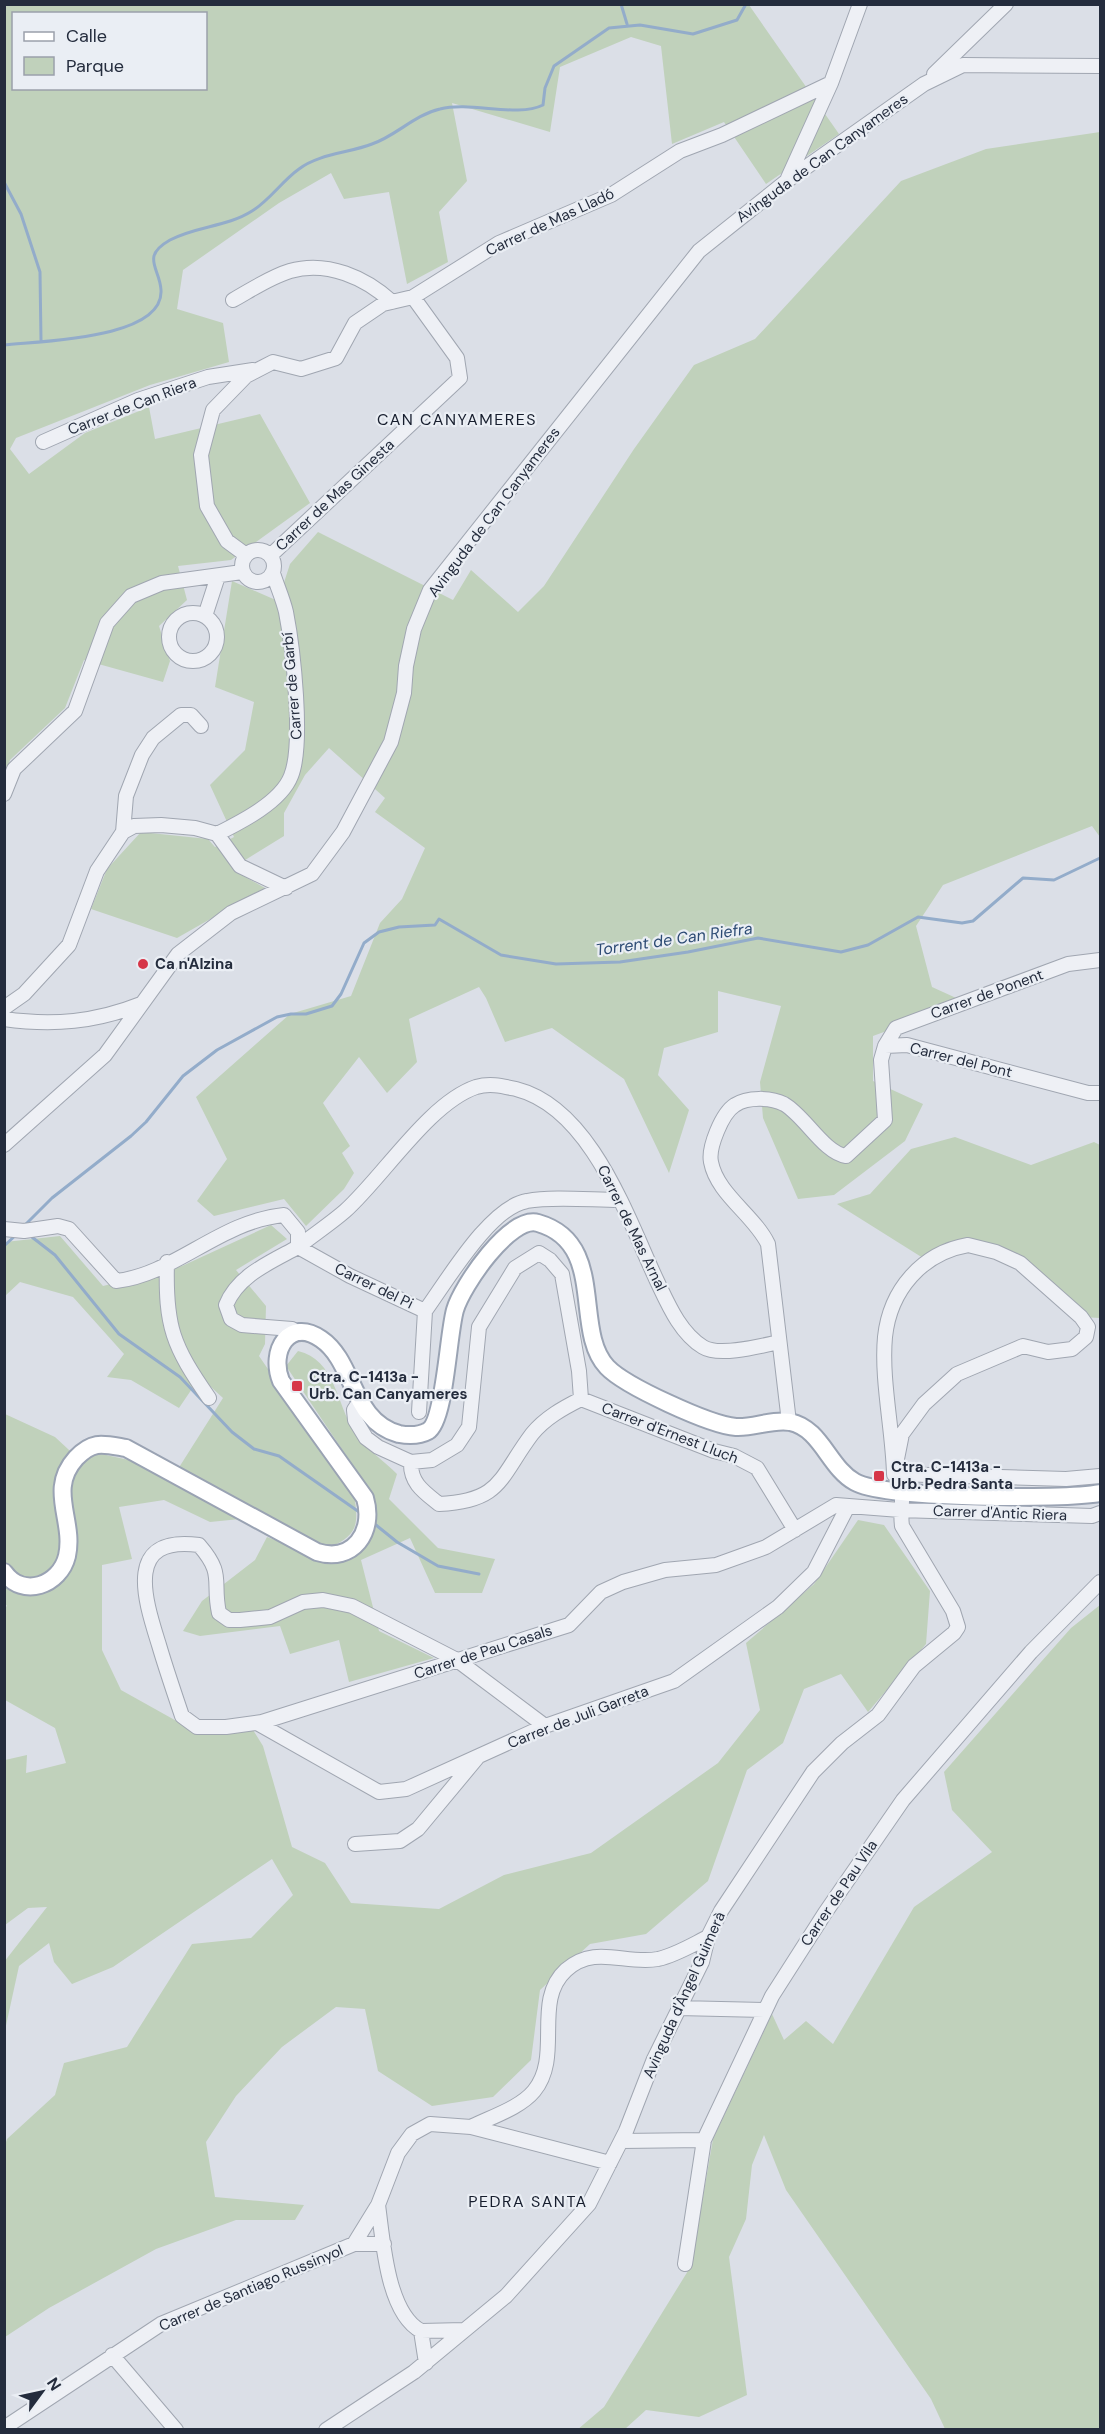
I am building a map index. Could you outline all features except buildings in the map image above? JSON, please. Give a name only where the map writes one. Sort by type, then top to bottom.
[{"type":"main road","points":[[4,1572],[9,1579],[24,1587],[43,1586],[57,1575],[67,1557],[68,1535],[61,1486],[68,1467],[82,1452],[97,1443],[126,1448],[317,1552],[326,1555],[340,1553],[359,1544],[368,1523],[365,1498],[281,1382],[276,1369],[280,1347],[289,1336],[299,1333],[320,1338],[329,1346],[360,1401],[374,1419],[396,1433],[415,1436],[436,1425],[442,1404],[446,1358],[456,1306],[492,1250],[510,1231],[533,1221],[552,1228],[571,1247],[585,1276],[594,1341],[604,1364],[623,1381],[720,1425],[740,1427],[789,1422],[806,1429],[844,1474],[877,1490],[904,1494],[1069,1496],[1101,1493]]},
{"type":"street","points":[[788,180],[831,83],[860,4]]},
{"type":"street","points":[[924,84],[1006,4]]},
{"type":"street","name":"Avinguda de Can Canyameres","points":[[4,1144],[105,1055],[178,954],[231,913],[312,874],[343,832],[391,741],[404,693],[406,666],[414,629],[430,590],[699,251],[788,180],[924,84],[963,65],[1101,66]]},
{"type":"street","name":"Carrer de Mas Lladó","points":[[246,555],[227,541],[207,506],[201,455],[213,410],[246,376],[273,362],[301,369],[336,358],[355,323],[383,304],[413,297],[499,243],[611,195],[680,151],[722,135],[831,83]]},
{"type":"street","points":[[233,300],[292,270],[319,268],[340,271],[374,285],[392,302]]},
{"type":"street","name":"Carrer de Mas Ginesta","points":[[271,555],[460,378],[457,358],[413,297]]},
{"type":"street","name":"Carrer de Can Riera","points":[[43,442],[138,400],[198,380],[258,370]]},
{"type":"street","points":[[4,794],[14,769],[75,711],[107,624],[131,596],[162,583],[242,572],[255,583],[266,581],[273,573],[274,562],[271,555],[261,550],[246,555],[242,572]]},
{"type":"street","name":"Carrer de Garbí","points":[[217,834],[255,815],[291,777],[298,743],[294,691],[286,612],[273,573]]},
{"type":"street","points":[[205,616],[218,576]]},
{"type":"street","points":[[123,832],[126,796],[142,755],[153,738],[182,715],[191,715],[201,726]]},
{"type":"street","points":[[4,1008],[24,994],[69,945],[97,871],[123,832],[134,826],[161,825],[195,828],[217,834],[240,866],[286,888]]},
{"type":"street","name":"Carrer de Ponent","points":[[885,1046],[896,1028],[1068,964],[1101,960]]},
{"type":"street","points":[[4,1019],[66,1024],[116,1014],[141,1004]]},
{"type":"street","name":"Carrer del Pont","points":[[885,1046],[907,1045],[1088,1093],[1101,1094]]},
{"type":"street","points":[[789,1422],[768,1244],[760,1228],[724,1190],[710,1162],[715,1132],[734,1105],[757,1098],[782,1103],[803,1119],[837,1155],[846,1156],[885,1120],[882,1060],[885,1046]]},
{"type":"street","name":"Carrer de Mas Arnal","points":[[298,1247],[345,1211],[424,1125],[453,1098],[477,1087],[495,1084],[536,1094],[555,1109],[578,1133],[605,1170],[663,1293],[686,1334],[705,1349],[739,1350],[779,1342]]},
{"type":"street","points":[[425,1311],[487,1227],[509,1208],[526,1201],[619,1200]]},
{"type":"street","points":[[4,1229],[24,1232],[58,1226],[69,1229],[116,1281],[136,1279],[259,1217],[284,1215],[298,1232],[298,1247],[253,1273],[232,1290],[226,1305],[231,1319],[242,1325],[268,1326],[299,1333]]},
{"type":"street","points":[[894,1474],[902,1434],[924,1404],[957,1374],[1023,1347],[1048,1352],[1072,1349],[1086,1337],[1088,1327],[1081,1317],[1020,1263],[996,1252],[968,1245],[948,1249],[932,1256],[910,1277],[894,1301],[885,1336],[894,1474],[902,1483],[904,1494],[900,1510]]},
{"type":"street","name":"Carrer del Pi","points":[[298,1247],[350,1276],[425,1311],[419,1412]]},
{"type":"street","points":[[360,1401],[354,1410],[355,1420],[366,1438],[378,1447],[411,1462],[432,1460],[457,1445],[469,1427],[479,1327],[515,1268],[539,1253],[562,1274],[579,1371],[581,1399],[556,1412],[533,1433],[493,1491],[465,1503],[439,1504],[417,1486],[411,1472],[411,1462]]},
{"type":"street","points":[[167,1262],[168,1313],[176,1346],[209,1398]]},
{"type":"street","points":[[268,1326],[276,1335],[280,1347]]},
{"type":"street","name":"Carrer d'Ernest Lluch","points":[[581,1399],[714,1451],[735,1456],[757,1468],[795,1530]]},
{"type":"street","points":[[878,1508],[877,1490],[894,1474],[1066,1479],[1101,1476]]},
{"type":"street","name":"Carrer de Pau Casals","points":[[457,1660],[352,1606],[323,1600],[303,1602],[270,1617],[229,1620],[219,1613],[216,1596],[218,1574],[211,1558],[199,1545],[182,1543],[162,1548],[149,1560],[144,1576],[144,1599],[182,1716],[197,1727],[257,1723],[569,1625],[601,1592],[623,1582],[665,1570],[716,1565],[766,1547],[836,1505],[900,1510]]},
{"type":"street","name":"Carrer de Juli Garreta","points":[[257,1723],[379,1792],[406,1789],[545,1726],[674,1681],[778,1607],[814,1572],[848,1506]]},
{"type":"street","name":"Carrer d'Antic Riera","points":[[900,1510],[1092,1516],[1101,1513]]},
{"type":"street","name":"Avinguda d'Àngel Guimerà","points":[[326,2430],[426,2363],[506,2296],[589,2204],[621,2141],[678,2008],[702,1962],[708,1937],[721,1911],[813,1772],[842,1743],[878,1715],[914,1666],[954,1633],[958,1627],[953,1611],[902,1526],[900,1510]]},
{"type":"street","name":"Carrer de Pau Vila","points":[[686,2264],[704,2140],[764,2010],[825,1913],[903,1800],[1031,1652],[1101,1582]]},
{"type":"street","points":[[457,1660],[545,1726]]},
{"type":"street","points":[[355,1844],[400,1841],[418,1828],[479,1756]]},
{"type":"street","points":[[471,2127],[526,2099],[536,2090],[547,2060],[554,1987],[568,1969],[598,1955],[658,1959],[708,1937]]},
{"type":"street","points":[[678,2008],[764,2010]]},
{"type":"street","points":[[354,2244],[378,2205],[398,2153],[412,2134],[430,2124],[471,2127],[610,2163]]},
{"type":"street","points":[[621,2141],[704,2140]]},
{"type":"street","points":[[378,2205],[384,2244],[399,2306],[408,2321],[422,2331],[464,2330]]},
{"type":"street","name":"Carrer de Santiago Russinyol","points":[[4,2428],[161,2324],[354,2244],[384,2244]]},
{"type":"street","points":[[422,2331],[426,2363]]},
{"type":"street","points":[[112,2355],[176,2430]]},
{"type":"green space","points":[[5,5],[749,5],[839,134],[766,184],[724,122],[672,144],[661,46],[631,37],[560,67],[550,132],[452,103],[467,181],[439,212],[448,262],[407,284],[389,192],[344,199],[331,173],[279,203],[183,270],[177,309],[223,323],[229,362],[150,385],[16,438],[10,449],[29,474],[85,433],[149,407],[155,439],[260,414],[310,503],[231,560],[178,566],[187,600],[159,626],[170,661],[163,682],[84,660],[65,708],[10,760],[5,777]]},
{"type":"green space","points":[[1100,132],[1100,837],[1092,826],[943,885],[916,926],[932,987],[965,1002],[873,1036],[873,1081],[923,1104],[905,1141],[834,1195],[798,1199],[763,1118],[760,1082],[781,1006],[718,991],[718,1032],[664,1048],[658,1075],[689,1110],[669,1173],[624,1079],[552,1028],[505,1042],[479,987],[409,1019],[417,1062],[387,1093],[359,1057],[323,1103],[350,1146],[342,1153],[354,1173],[344,1189],[306,1226],[284,1199],[214,1216],[197,1201],[227,1159],[196,1097],[290,1014],[351,996],[380,923],[402,899],[425,848],[375,812],[385,798],[329,748],[305,775],[284,813],[284,836],[234,867],[240,874],[265,888],[177,938],[91,909],[107,869],[141,832],[208,839],[215,847],[234,837],[210,785],[245,750],[254,702],[215,687],[232,581],[278,601],[290,564],[318,532],[453,600],[471,570],[518,612],[544,586],[634,449],[694,365],[755,339],[901,181],[986,149]]},
{"type":"green space","points":[[955,1137],[1031,1165],[1094,1142],[1100,1145],[1100,1318],[1081,1317],[1020,1263],[968,1245],[923,1258],[837,1204],[870,1194],[911,1149]]},
{"type":"green space","points":[[271,1225],[287,1239],[236,1270],[266,1306],[265,1344],[259,1356],[354,1494],[356,1522],[354,1528],[345,1539],[327,1549],[178,1469],[223,1398],[200,1377],[179,1408],[131,1380],[107,1377],[124,1354],[73,1297],[20,1282],[5,1296],[5,1242],[60,1236],[103,1286],[182,1266]]},
{"type":"green space","points":[[298,1351],[320,1363],[334,1384],[348,1420],[358,1437],[397,1474],[389,1499],[438,1548],[495,1559],[482,1593],[435,1593],[410,1538],[361,1560],[379,1631],[434,1658],[349,1682],[339,1640],[290,1654],[280,1626],[200,1636],[183,1631],[202,1601],[255,1560],[267,1537],[336,1563],[363,1540],[372,1494],[286,1366]]},
{"type":"green space","points":[[5,1414],[55,1437],[82,1462],[97,1453],[129,1460],[240,1519],[210,1522],[164,1500],[119,1507],[132,1559],[102,1565],[102,1650],[121,1690],[198,1733],[253,1730],[263,1746],[292,1847],[325,1863],[351,1903],[439,1909],[504,1875],[591,1853],[718,1763],[760,1710],[746,1643],[814,1584],[858,1520],[884,1525],[930,1591],[926,1644],[868,1712],[841,1674],[804,1689],[783,1743],[747,1770],[708,1881],[646,1934],[590,1944],[540,1990],[531,2060],[493,2097],[432,2106],[378,2071],[365,2009],[336,2007],[282,2047],[236,2096],[206,2142],[215,2197],[304,2205],[295,2220],[236,2220],[156,2249],[49,2308],[5,2337],[4,2148],[7,2139],[55,2095],[64,2063],[127,2047],[192,1944],[251,1938],[293,1895],[272,1859],[113,1967],[72,1984],[54,1962],[49,1943],[19,1966],[5,2030],[4,1962],[47,1907],[28,1908],[5,1925],[5,1760],[27,1755],[26,1773],[66,1763],[55,1728],[5,1700],[4,1608],[7,1606],[4,1602]]},
{"type":"green space","points":[[1100,1605],[1100,2429],[945,2429],[931,2399],[786,2190],[764,2135],[752,2165],[746,2219],[729,2257],[747,2395],[699,2417],[646,2410],[625,2429],[577,2430],[604,2407],[691,2266],[713,2139],[772,2014],[784,2040],[806,2021],[833,2044],[914,1907],[992,1852],[952,1810],[944,1772],[1071,1628]]},
{"type":"waterway","points":[[621,4],[627,24]]},
{"type":"waterway","points":[[4,345],[96,335],[142,319],[156,307],[161,290],[154,263],[156,252],[161,246],[180,235],[232,220],[252,211],[293,174],[315,160],[381,140],[422,116],[440,109],[452,107],[532,109],[543,105],[545,88],[554,66],[609,28],[640,25],[693,34],[737,20],[746,4]]},
{"type":"waterway","points":[[4,182],[21,214],[40,272],[41,341]]},
{"type":"waterway","name":"Torrent de Can Riefra","points":[[23,1227],[52,1198],[131,1136],[146,1122],[183,1076],[217,1050],[277,1017],[306,1014],[332,1006],[341,994],[364,943],[379,932],[399,927],[435,925],[439,919],[501,955],[556,964],[620,962],[758,938],[841,952],[868,945],[918,917],[962,923],[973,921],[1023,878],[1054,880],[1100,858]]},
{"type":"waterway","name":"Torrent de Can Riefra","points":[[4,1246],[17,1234]]},
{"type":"waterway","points":[[28,1234],[55,1255],[119,1334],[180,1377],[232,1432],[254,1449],[279,1456],[362,1514]]},
{"type":"waterway","points":[[376,1525],[397,1542],[438,1566],[479,1574]]},
{"type":"place","name":"Ca n'Alzina","points":[[143,964]]},
{"type":"place","name":"Ctra. C-1413a - Urb. Can Canyameres","points":[[297,1386]]},
{"type":"place","name":"Ctra. C-1413a - Urb. Pedra Santa","points":[[879,1476]]},
{"type":"district","name":"CAN CANYAMERES","points":[[457,419]]},
{"type":"district","name":"PEDRA SANTA","points":[[528,2201]]}]
